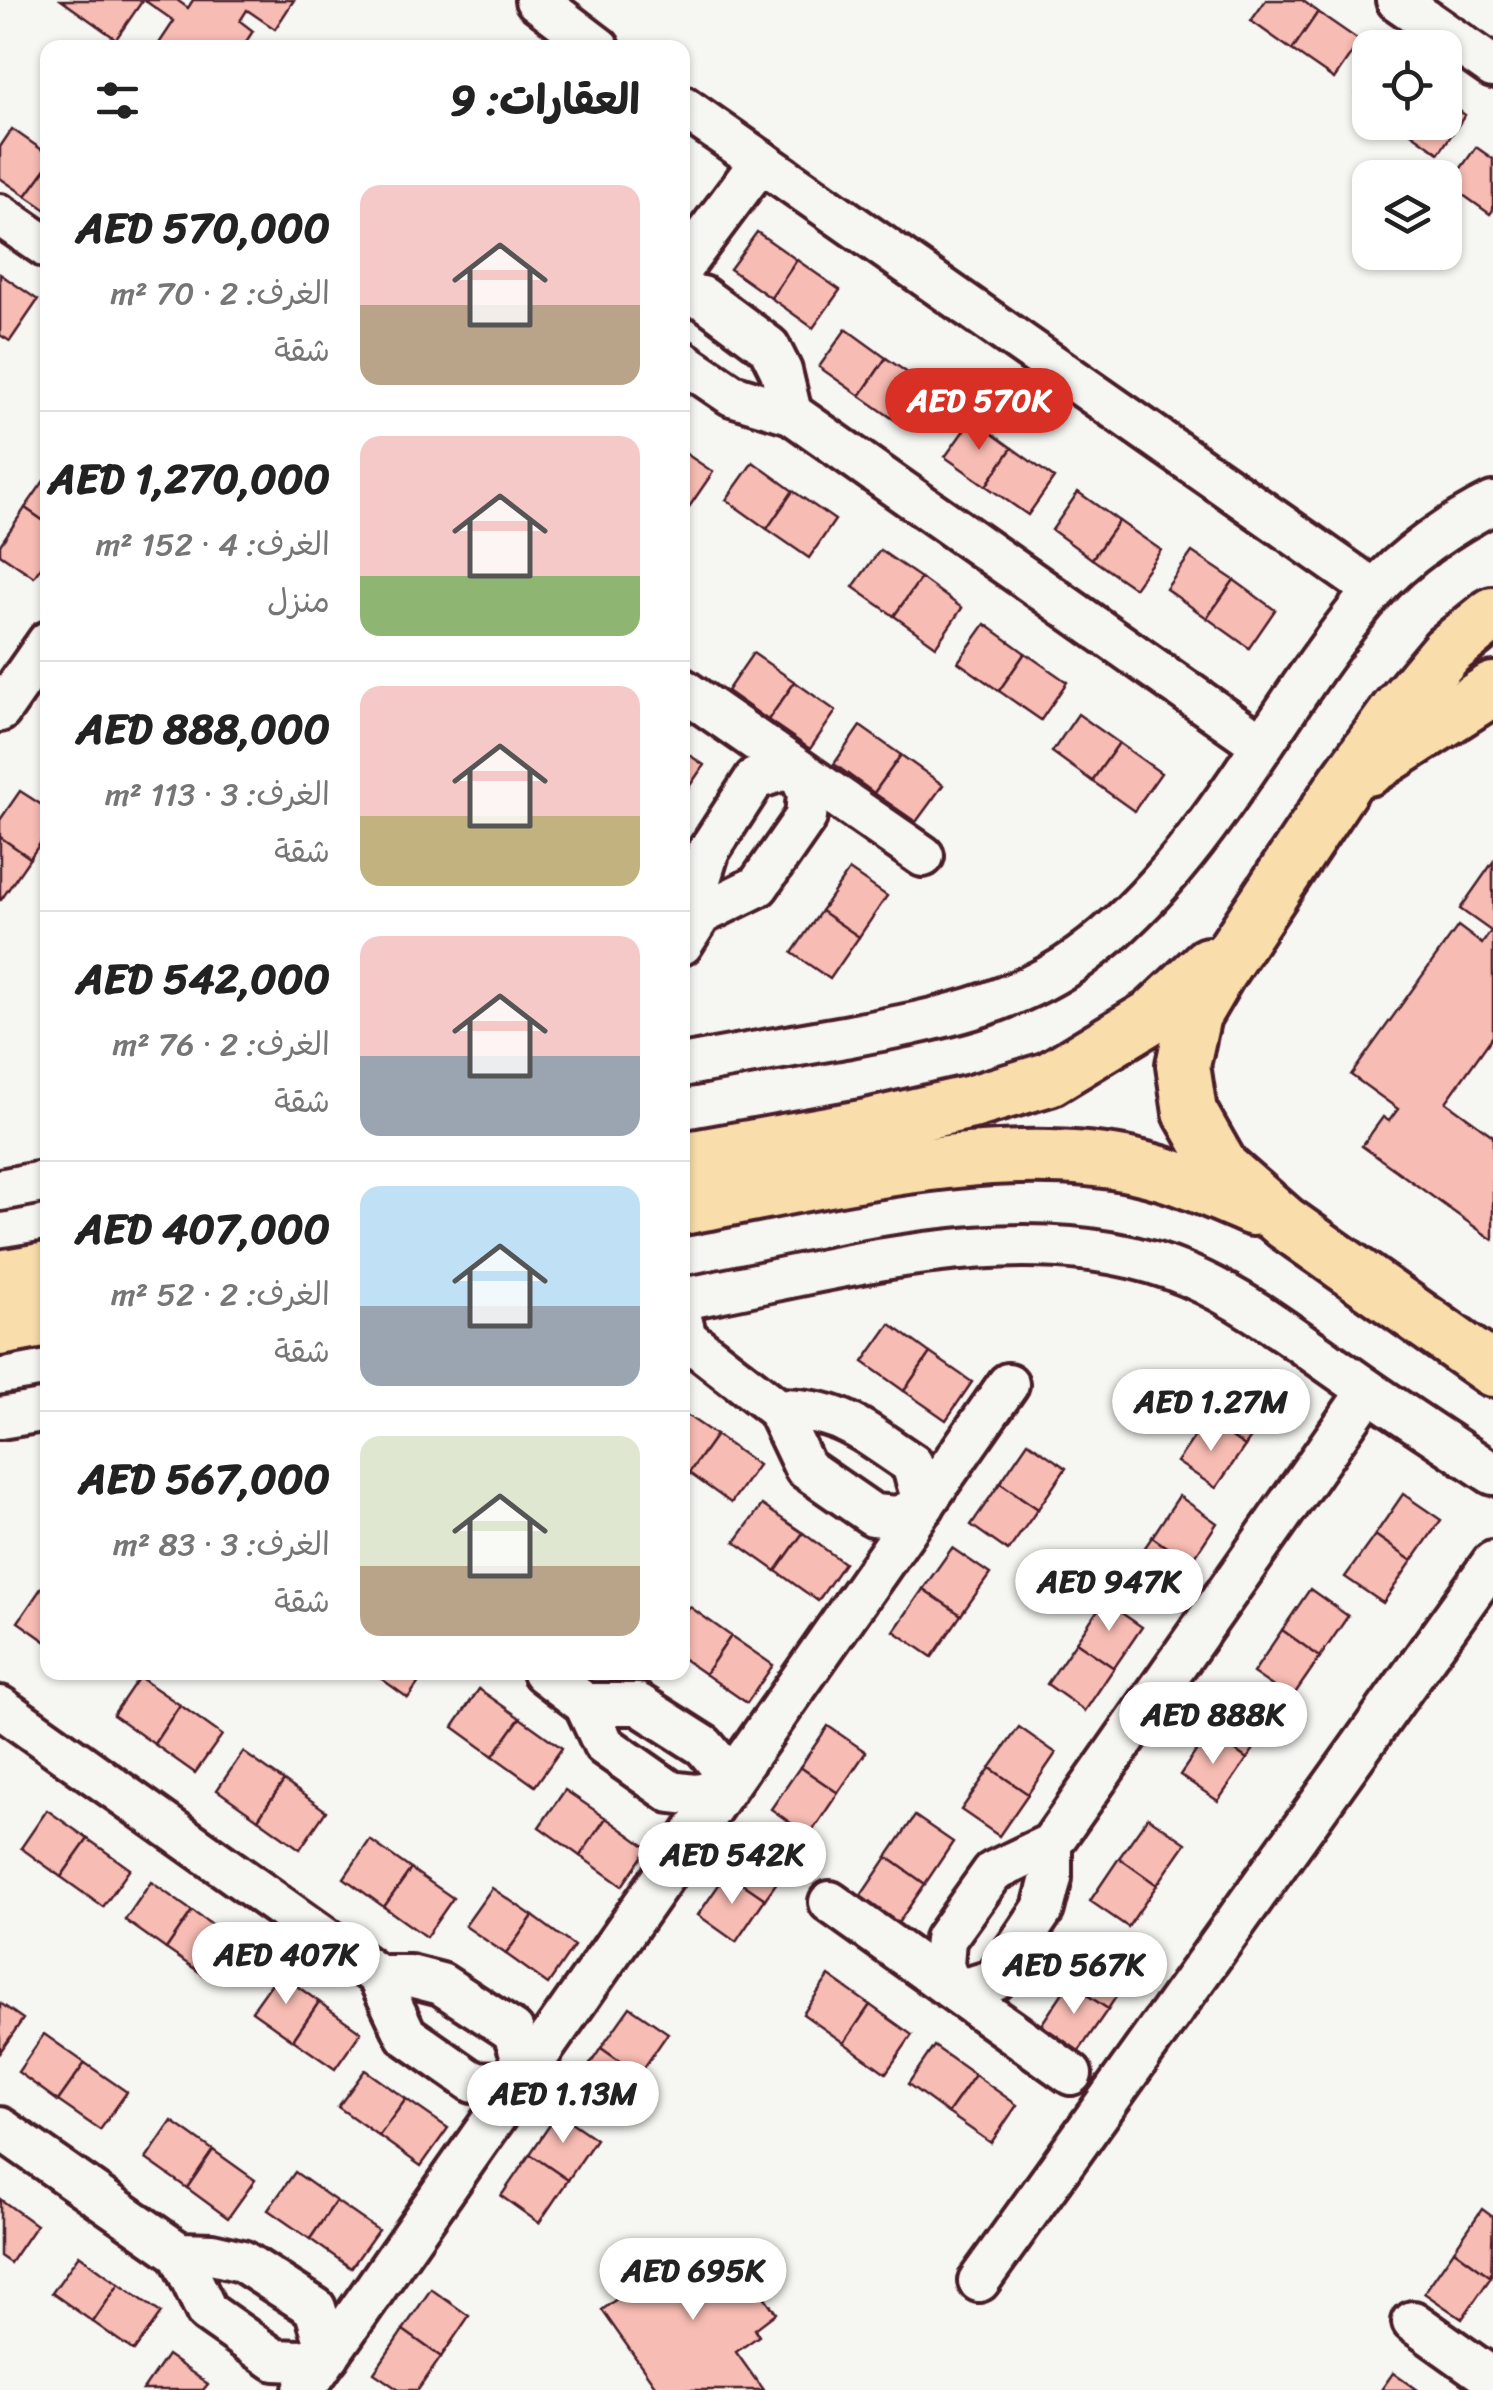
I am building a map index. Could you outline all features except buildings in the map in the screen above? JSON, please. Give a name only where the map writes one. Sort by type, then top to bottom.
[{"type":"main road","points":[[1493,614],[1447,651],[1345,783],[1194,1015],[1183,1064],[1190,1112],[1222,1168],[1286,1223],[1493,1370]]},
{"type":"main road","points":[[1345,783],[1493,688]]},
{"type":"main road","points":[[690,1203],[742,1173],[1048,1079],[1154,1015],[1256,918]]},
{"type":"main road","points":[[690,1160],[742,1173],[865,1174],[982,1160],[1078,1158],[1138,1167],[1193,1183],[1286,1223]]},
{"type":"main road","points":[[0,1277],[40,1270]]},
{"type":"main road","points":[[0,1329],[40,1322]]},
{"type":"street","points":[[536,0],[588,40]]},
{"type":"street","points":[[1397,0],[1493,67]]},
{"type":"street","points":[[690,112],[1374,590]]},
{"type":"street","points":[[690,256],[761,161]]},
{"type":"street","points":[[0,216],[40,243]]},
{"type":"street","points":[[690,296],[702,297],[769,346],[781,371],[792,413]]},
{"type":"street","points":[[690,367],[732,396],[792,413],[1260,744]]},
{"type":"street","points":[[690,1065],[925,1022],[1009,998],[1078,959],[1136,912],[1213,814],[1374,590],[1455,525],[1493,504]]},
{"type":"street","points":[[0,711],[40,654]]},
{"type":"street","points":[[690,695],[923,856]]},
{"type":"street","points":[[692,928],[758,886],[806,817],[808,793],[798,770]]},
{"type":"street","points":[[692,928],[709,850],[755,779],[798,770]]},
{"type":"street","points":[[0,1190],[40,1183]]},
{"type":"street","points":[[690,1298],[960,1247],[1051,1246],[1120,1253],[1188,1276],[1256,1312],[1493,1474]]},
{"type":"street","points":[[690,1341],[777,1409],[806,1468],[872,1515],[898,1517],[924,1504]]},
{"type":"street","points":[[304,2390],[1008,1384]]},
{"type":"street","points":[[951,1988],[942,1965],[944,1939],[993,1872],[1051,1844],[1368,1391]]},
{"type":"street","points":[[777,1409],[810,1409],[840,1417],[912,1464],[924,1504]]},
{"type":"street","points":[[0,1418],[40,1411]]},
{"type":"street","points":[[979,2281],[1493,1562]]},
{"type":"street","points":[[554,1680],[585,1704],[604,1744],[671,1792],[696,1796],[724,1790]]},
{"type":"street","points":[[585,1704],[638,1704],[704,1746],[719,1764],[724,1790]]},
{"type":"street","points":[[0,1707],[378,1976],[406,2035],[472,2082],[498,2084],[524,2076]]},
{"type":"street","points":[[951,1988],[995,1980],[1043,1908],[1051,1878],[1051,1844]]},
{"type":"street","points":[[830,1902],[1071,2074]]},
{"type":"street","points":[[378,1976],[410,1976],[440,1984],[512,2030],[524,2076]]},
{"type":"street","points":[[0,2128],[180,2253],[208,2312],[274,2360],[300,2361],[329,2355]]},
{"type":"street","points":[[180,2253],[212,2254],[242,2261],[314,2308],[329,2355]]},
{"type":"street","points":[[1412,2322],[1493,2379]]}]
